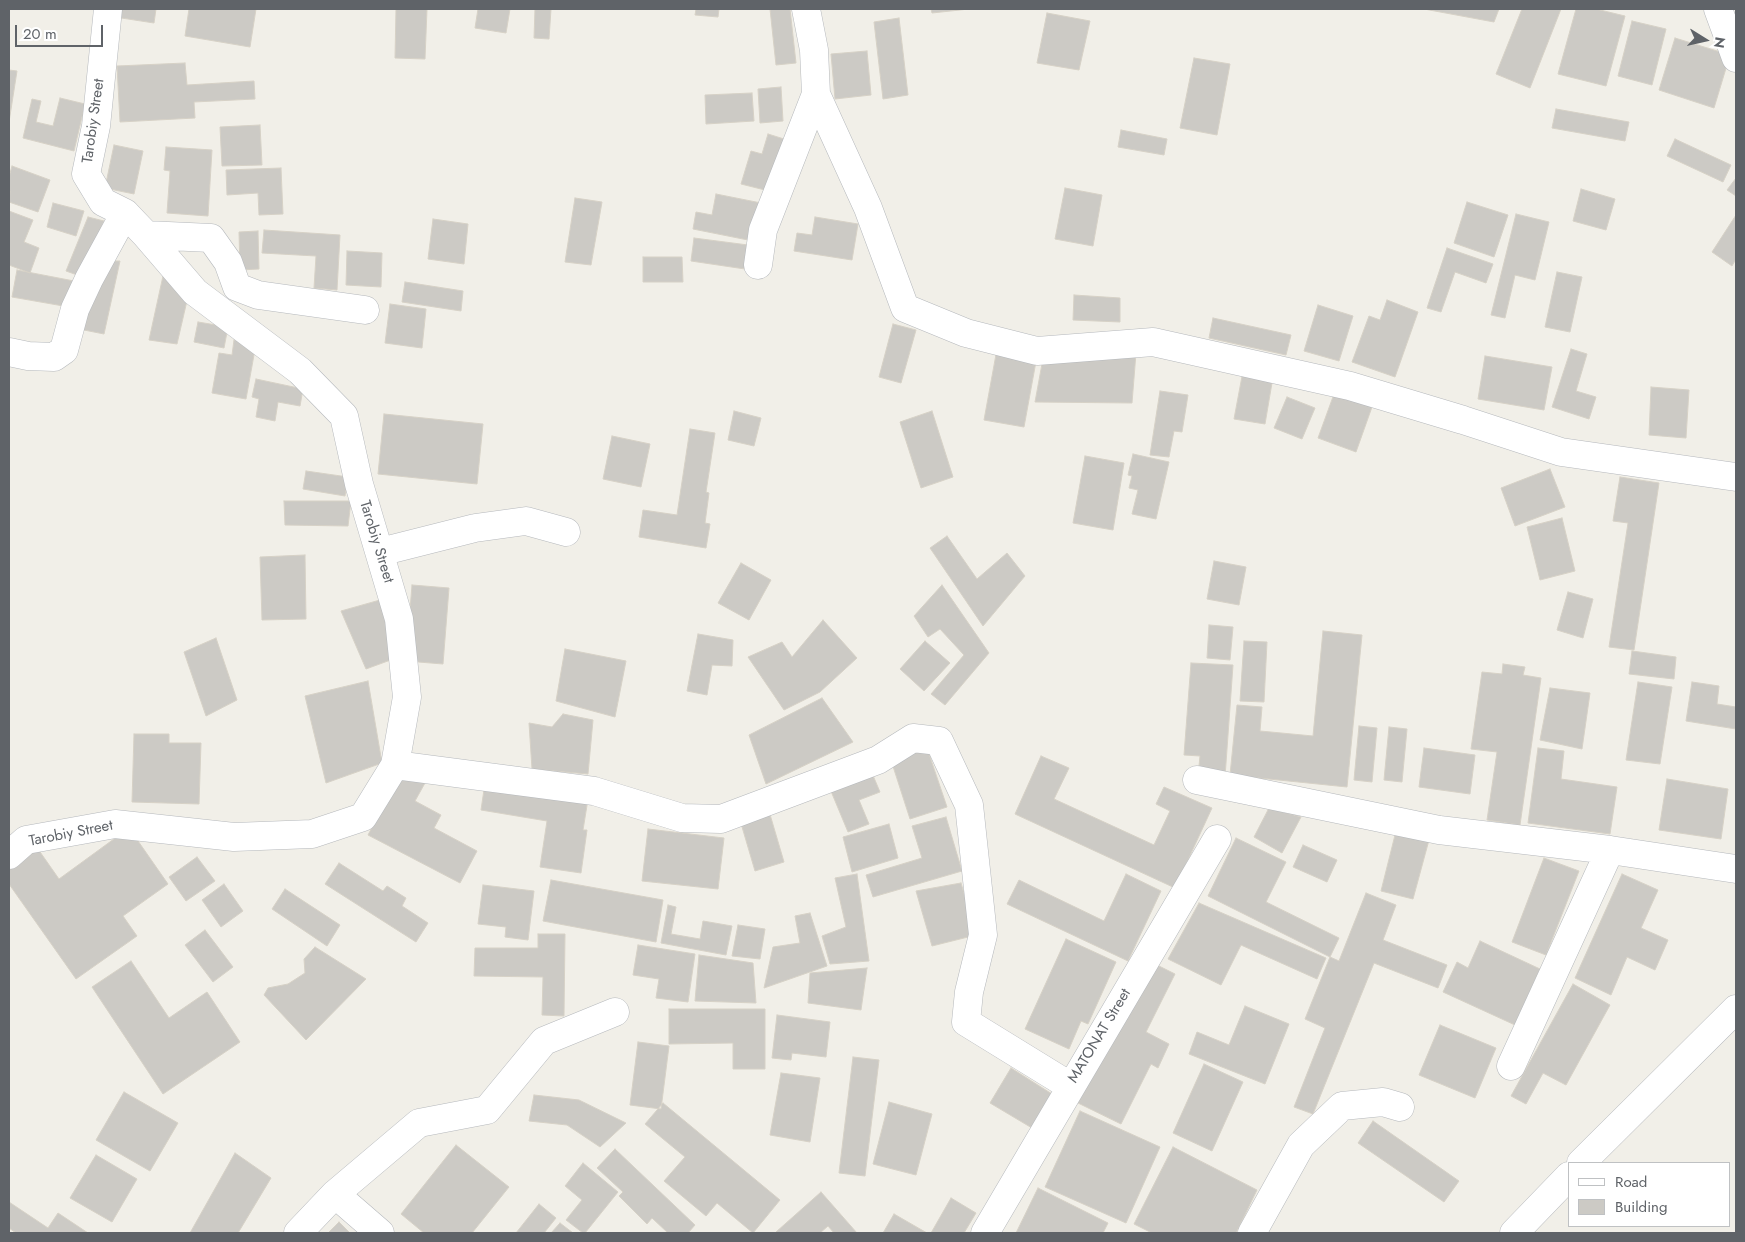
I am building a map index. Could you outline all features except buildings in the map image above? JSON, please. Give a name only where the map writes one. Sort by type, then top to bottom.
[{"type":"street","name":"Tarobiy Street","points":[[9,855],[26,840],[114,824],[234,837],[312,834],[363,817],[395,765],[407,697],[400,620],[359,484],[344,416],[300,371],[196,292],[125,213],[103,202],[86,174],[96,126],[108,9]]},
{"type":"street","points":[[806,9],[814,50],[816,94],[868,208],[905,308],[966,333],[1037,351],[1153,342],[1350,386],[1561,452],[1736,477]]},
{"type":"street","points":[[1718,9],[1736,58]]},
{"type":"street","points":[[758,265],[763,230],[816,94]]},
{"type":"street","points":[[9,352],[28,356],[54,356],[64,350],[75,309],[88,279],[125,213]]},
{"type":"street","points":[[146,235],[211,238],[228,262],[236,286],[258,294],[365,310]]},
{"type":"street","points":[[380,552],[475,528],[526,521],[566,532]]},
{"type":"street","points":[[395,765],[594,791],[682,818],[721,819],[878,760],[913,738],[940,741],[969,804],[983,935],[969,992],[966,1022],[1070,1086]]},
{"type":"street","points":[[1197,780],[1439,830],[1610,850],[1736,869]]},
{"type":"street","name":"MATONAT Street","points":[[985,1233],[1217,839]]},
{"type":"street","points":[[1511,1066],[1610,850]]},
{"type":"street","points":[[1582,1162],[1736,1010]]},
{"type":"street","points":[[298,1233],[335,1194],[419,1123],[487,1110],[544,1041],[615,1012]]},
{"type":"street","points":[[1252,1233],[1301,1145],[1342,1106],[1382,1102],[1400,1107]]},
{"type":"street","points":[[1514,1233],[1568,1177]]},
{"type":"street","points":[[335,1194],[380,1233]]}]
